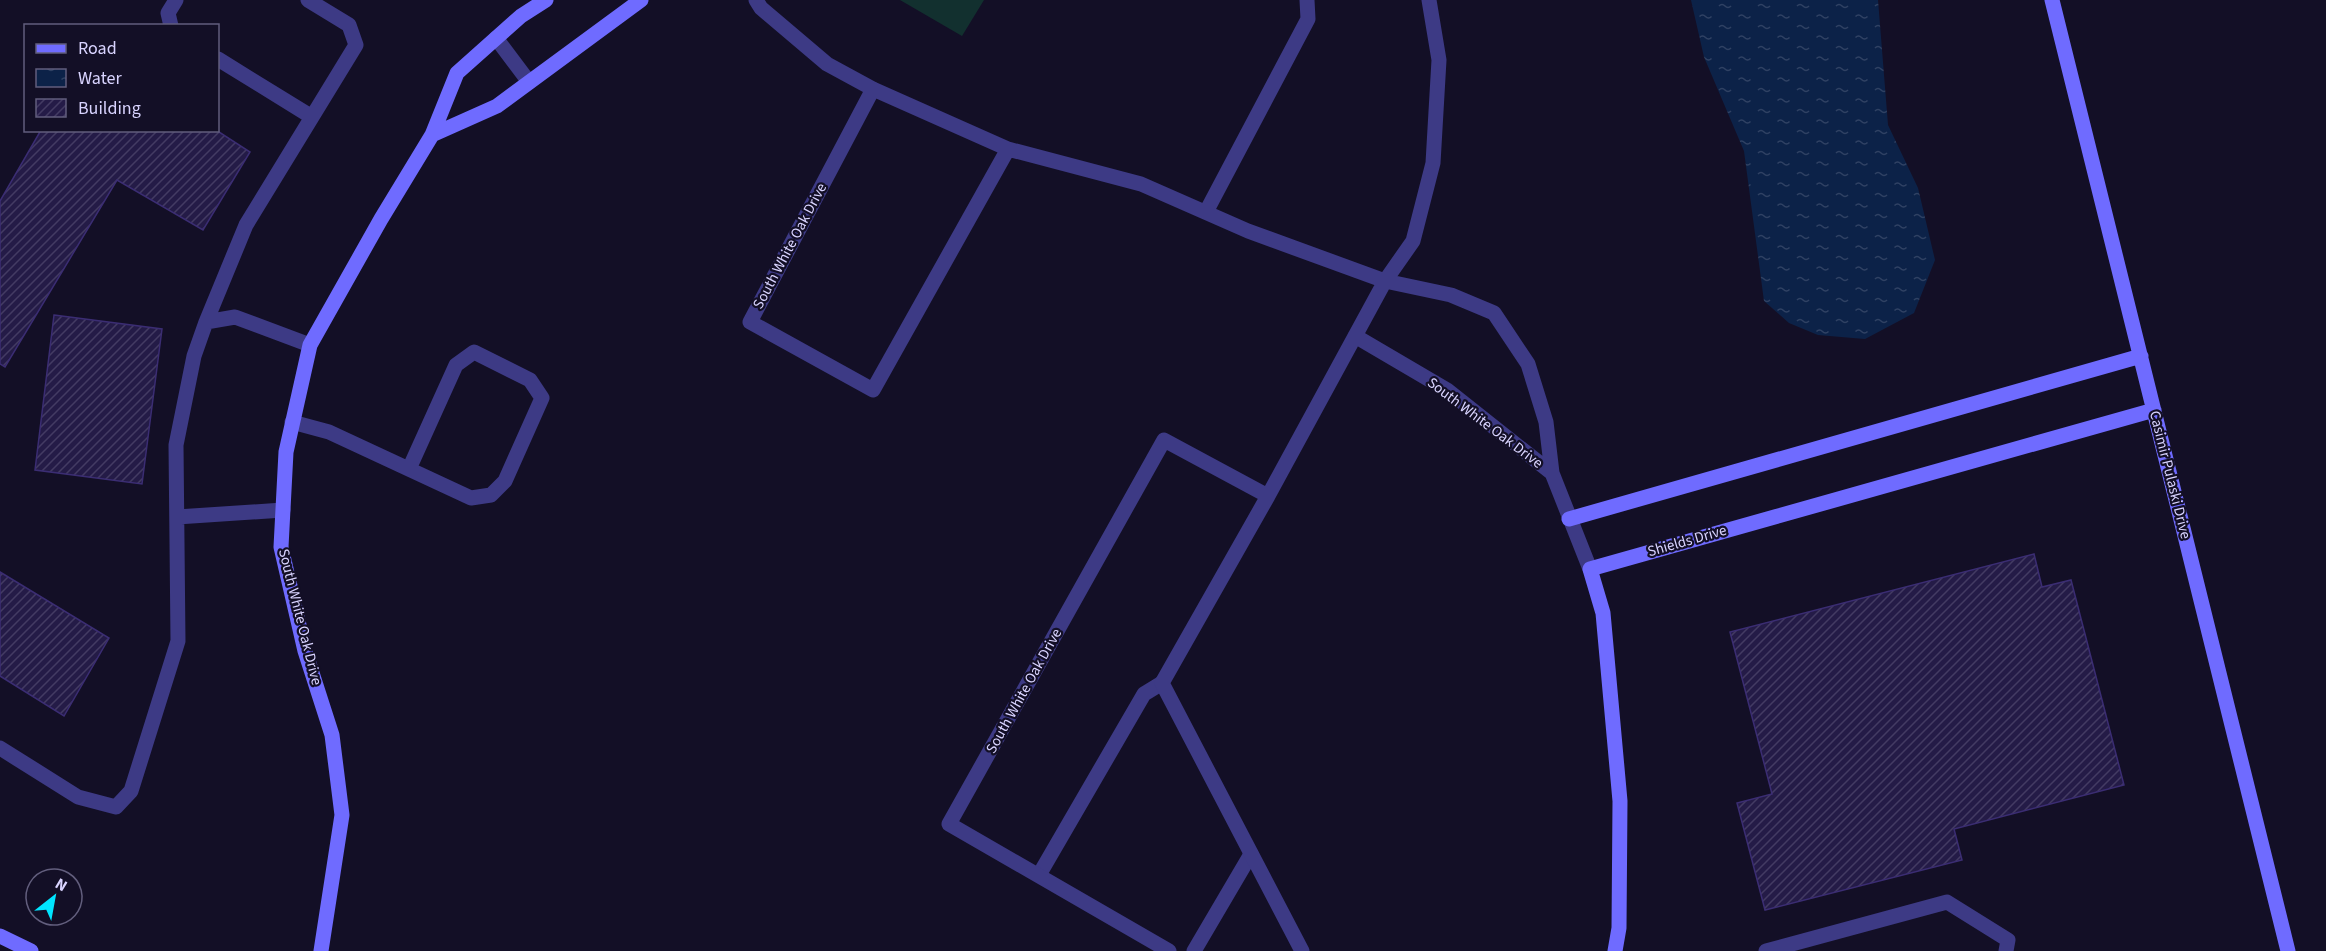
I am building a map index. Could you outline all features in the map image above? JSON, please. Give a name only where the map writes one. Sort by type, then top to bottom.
[{"type":"street","points":[[171,24],[168,13],[176,0]]},
{"type":"street","points":[[0,748],[78,797],[116,807],[131,791],[178,641],[176,445],[194,356],[246,225],[356,45],[349,25],[308,0]]},
{"type":"street","name":"South White Oak Drive","points":[[321,951],[342,815],[332,735],[305,651],[281,547],[286,452],[310,345],[381,219],[432,135],[457,73],[521,16],[546,0]]},
{"type":"street","points":[[432,135],[497,106],[641,0]]},
{"type":"street","name":"South White Oak Drive","points":[[756,0],[761,8],[827,64],[873,89],[1008,149],[1141,184],[1248,231],[1385,281],[1450,295],[1494,313],[1528,364],[1546,422],[1552,473],[1590,569]]},
{"type":"street","points":[[1206,212],[1308,19],[1307,0]]},
{"type":"street","points":[[1039,875],[1144,694],[1162,683],[1268,496],[1385,281],[1413,241],[1433,163],[1439,60],[1429,0]]},
{"type":"street","name":"Casimir Pulaski Drive","points":[[2052,0],[2288,951]]},
{"type":"street","points":[[496,39],[529,82]]},
{"type":"street","points":[[219,60],[312,117]]},
{"type":"street","name":"South White Oak Drive","points":[[873,89],[750,322],[873,390],[1008,149]]},
{"type":"street","points":[[206,322],[235,317],[310,345]]},
{"type":"street","name":"South White Oak Drive","points":[[1355,336],[1447,390],[1552,473]]},
{"type":"street","points":[[292,422],[329,432],[471,498],[491,495],[505,481],[542,398],[530,380],[474,352],[456,365],[409,469]]},
{"type":"street","points":[[1569,519],[2141,356]]},
{"type":"street","name":"Shields Drive","points":[[1590,569],[2154,410]]},
{"type":"street","name":"South White Oak Drive","points":[[1169,951],[949,824],[1164,440],[1268,496]]},
{"type":"street","points":[[177,518],[283,510]]},
{"type":"street","points":[[1590,569],[1603,613],[1620,801],[1619,928],[1615,951]]},
{"type":"street","points":[[1162,683],[1302,951]]},
{"type":"street","points":[[1194,951],[1251,854]]},
{"type":"street","points":[[1766,951],[1947,902],[2008,940],[2006,951]]},
{"type":"street","points":[[0,936],[31,951]]},
{"type":"green space","points":[[900,0],[984,0],[962,36]]},
{"type":"water","points":[[1691,0],[1878,0],[1888,125],[1918,188],[1935,260],[1914,313],[1865,339],[1818,335],[1789,323],[1764,301],[1744,151],[1704,57]]},
{"type":"building","points":[[40,132],[219,132],[250,152],[203,230],[117,180],[5,367],[0,364],[0,201]]},
{"type":"building","points":[[54,315],[162,329],[142,484],[35,470]]},
{"type":"building","points":[[2034,554],[2042,587],[2071,580],[2124,785],[1954,829],[1962,860],[1765,910],[1737,803],[1772,794],[1730,632]]},
{"type":"building","points":[[0,572],[109,638],[64,716],[0,676]]}]
